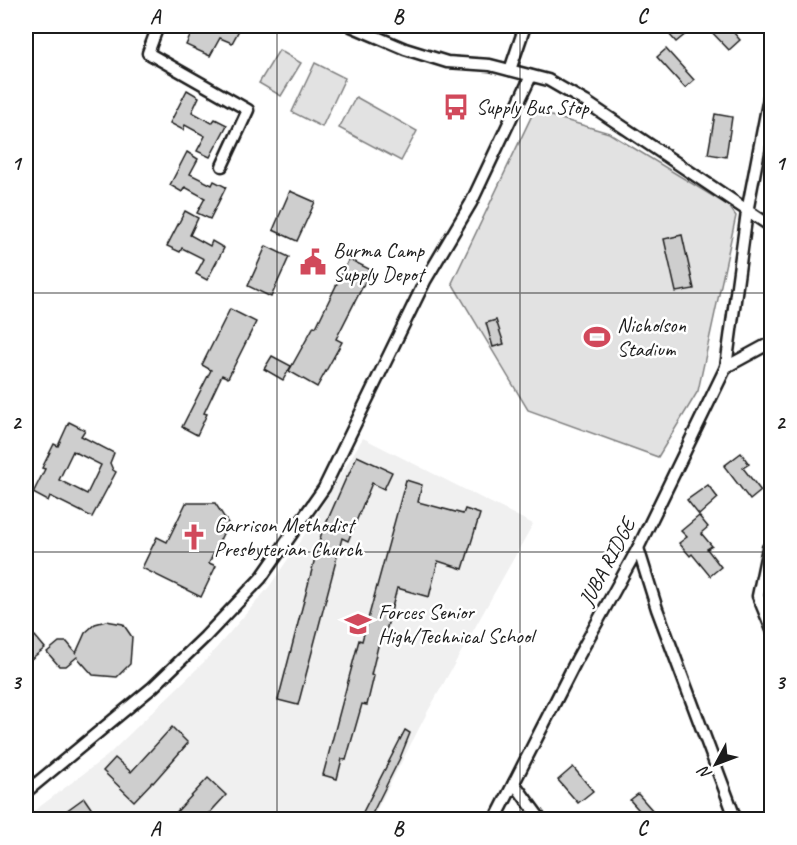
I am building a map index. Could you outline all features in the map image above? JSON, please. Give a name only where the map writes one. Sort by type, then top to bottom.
[{"type":"street","points":[[158,26],[148,53],[248,110],[222,166]]},
{"type":"street","points":[[351,26],[405,49],[447,62],[490,65],[548,80],[586,102],[771,227]]},
{"type":"street","points":[[510,70],[525,26]]},
{"type":"street","points":[[26,792],[153,687],[261,578],[324,488],[424,281],[471,203],[531,76]]},
{"type":"street","name":"JUBA RIDGE","points":[[495,819],[577,659],[638,548],[726,367],[747,212],[771,82]]},
{"type":"street","points":[[726,367],[771,342]]},
{"type":"street","points":[[771,544],[768,548],[758,596],[771,630]]},
{"type":"street","points":[[638,548],[661,620],[736,819]]},
{"type":"street","points":[[514,783],[541,819]]},
{"type":"shaded area","points":[[279,50],[301,63],[281,96],[259,83]]},
{"type":"shaded area","points":[[315,63],[345,78],[322,127],[292,112]]},
{"type":"shaded area","points":[[356,97],[417,131],[401,161],[339,128]]},
{"type":"shaded area","name":"Nicholson Stadium","points":[[534,111],[609,133],[729,206],[736,216],[698,391],[658,457],[528,410],[452,283]]},
{"type":"shaded area","name":"Forces Senior High/Technical School","points":[[363,438],[533,524],[428,711],[372,819],[26,820],[26,817],[107,756],[206,660],[269,587],[305,534]]},
{"type":"building","points":[[177,26],[230,26],[239,30],[232,43],[220,38],[210,56],[186,45],[192,32]]},
{"type":"building","points":[[662,26],[680,26],[687,33],[676,42]]},
{"type":"building","points":[[706,26],[728,26],[740,40],[729,50]]},
{"type":"building","points":[[666,49],[694,80],[685,88],[657,57]]},
{"type":"building","points":[[187,90],[199,97],[192,112],[212,123],[215,119],[227,125],[210,157],[197,151],[205,136],[185,125],[183,130],[170,123]]},
{"type":"building","points":[[715,114],[732,117],[726,157],[708,154]]},
{"type":"building","points":[[187,152],[198,159],[190,174],[212,185],[214,181],[226,187],[210,219],[197,213],[205,198],[185,187],[182,192],[170,185]]},
{"type":"building","points":[[290,191],[315,202],[297,241],[273,230]]},
{"type":"building","points":[[185,211],[198,218],[190,235],[210,246],[212,241],[224,248],[207,280],[196,274],[204,259],[182,248],[180,252],[167,246]]},
{"type":"building","points":[[682,235],[694,289],[676,292],[664,239]]},
{"type":"building","points":[[266,246],[289,257],[271,297],[248,286]]},
{"type":"building","points":[[349,259],[371,270],[336,339],[342,342],[317,387],[289,371],[314,326],[316,327]]},
{"type":"building","points":[[230,309],[256,322],[228,378],[222,375],[204,413],[207,414],[197,435],[182,427],[211,370],[202,365]]},
{"type":"building","points":[[496,320],[504,344],[493,347],[486,323]]},
{"type":"building","points":[[272,356],[291,366],[283,380],[264,369]]},
{"type":"building","points":[[69,422],[85,430],[81,436],[114,453],[110,463],[116,472],[92,517],[50,496],[48,501],[33,493],[54,444],[58,446]],"holes":[[[73,451],[101,465],[87,494],[59,480]]]},
{"type":"building","points":[[741,453],[749,464],[743,468],[761,491],[750,500],[724,466]]},
{"type":"building","points":[[357,456],[392,472],[384,489],[372,483],[348,541],[342,538],[298,705],[278,700],[321,535]]},
{"type":"building","points":[[406,480],[422,485],[418,502],[463,514],[465,509],[480,514],[463,569],[438,561],[429,597],[397,588],[384,639],[380,638],[367,705],[362,704],[346,760],[342,759],[337,779],[323,775],[359,640],[362,641]]},
{"type":"building","points":[[708,485],[718,498],[699,515],[687,500]]},
{"type":"building","points":[[186,503],[215,503],[228,523],[209,563],[216,566],[201,597],[142,568],[157,537],[167,542]]},
{"type":"building","points":[[699,516],[708,527],[701,533],[712,546],[707,549],[721,567],[710,576],[692,554],[690,556],[679,543],[687,537],[681,531]]},
{"type":"building","points":[[106,621],[123,624],[132,637],[130,664],[117,677],[93,675],[77,657],[66,666],[59,666],[47,652],[59,642],[67,642],[76,653],[85,633],[95,624]]},
{"type":"building","points":[[35,636],[45,648],[26,663],[26,643]]},
{"type":"building","points":[[172,727],[188,743],[134,801],[103,771],[115,758],[131,772]]},
{"type":"building","points":[[405,730],[410,733],[370,818],[362,814]]},
{"type":"building","points":[[573,767],[593,791],[578,803],[558,780]]},
{"type":"building","points":[[208,778],[226,795],[204,819],[170,819]]},
{"type":"building","points":[[638,794],[653,811],[645,817],[630,800]]},
{"type":"building","points":[[84,798],[95,814],[87,819],[55,819]]},
{"type":"place","name":"Supply Bus Stop","points":[[456,107]]},
{"type":"place","name":"Burma Camp Supply Depot","points":[[313,262]]},
{"type":"place","name":"Nicholson Stadium","points":[[597,337]]},
{"type":"place","name":"Garrison Methodist Presbyterian Church","points":[[194,537]]},
{"type":"place","name":"Forces Senior High/Technical School","points":[[358,624]]}]
